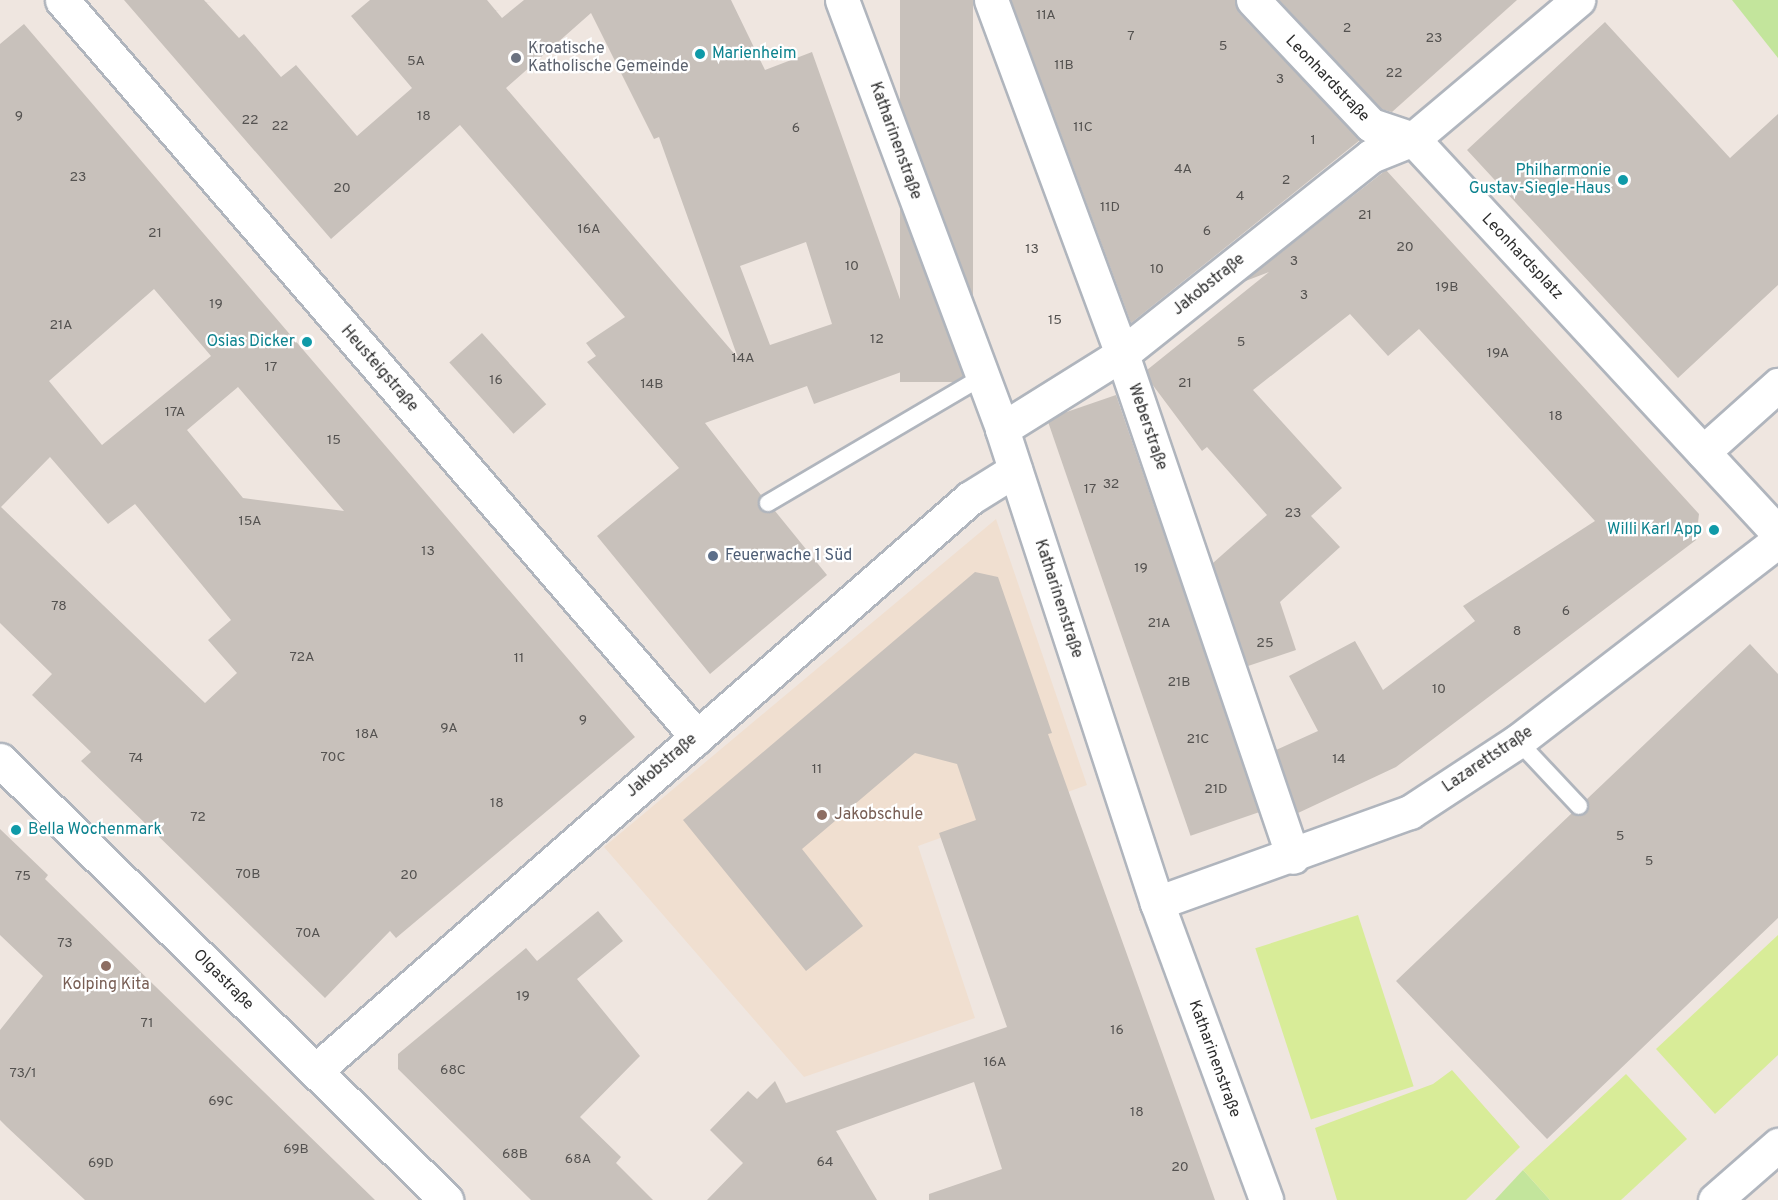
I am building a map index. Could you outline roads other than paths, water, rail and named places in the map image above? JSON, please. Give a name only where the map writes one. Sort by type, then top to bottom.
[{"type":"street","name":"Heusteigstraße","points":[[62,0],[697,737]]},
{"type":"street","name":"Katharinenstraße","points":[[842,0],[1002,429],[1157,903],[1266,1200]]},
{"type":"street","name":"Weberstraße","points":[[991,0],[1122,354],[1293,857]]},
{"type":"street","name":"Leonhardstraße","points":[[1253,0],[1371,125],[1413,139]]},
{"type":"street","points":[[1413,139],[1578,0]]},
{"type":"street","name":"Jakobstraße","points":[[1002,429],[1122,354],[1371,156],[1413,139]]},
{"type":"street","name":"Leonhardsplatz","points":[[1413,139],[1778,533]]},
{"type":"street","points":[[1703,452],[1778,385]]},
{"type":"street","name":"Jakobstraße","points":[[315,1071],[970,498],[1015,470]]},
{"type":"street","name":"Lazarettstraße","points":[[1157,903],[1293,857],[1410,812],[1518,741],[1778,541]]},
{"type":"street","name":"Olgastraße","points":[[0,760],[446,1200]]},
{"type":"street","points":[[1714,1200],[1778,1145]]},
{"type":"lane","points":[[768,503],[982,377]]},
{"type":"lane","points":[[1518,741],[1579,806]]},
{"type":"place","name":"Marienheim","points":[[700,54]]},
{"type":"place","name":"Kroatische Katholische Gemeinde","points":[[516,58]]},
{"type":"place","name":"Philharmonie Gustav-Siegle-Haus","points":[[1623,180]]},
{"type":"place","name":"Osias Dicker","points":[[307,342]]},
{"type":"place","name":"Willi Karl App","points":[[1714,530]]},
{"type":"place","name":"Feuerwache 1 Süd","points":[[713,556]]},
{"type":"place","name":"Jakobschule","points":[[822,815]]},
{"type":"place","name":"Bella Wochenmark","points":[[16,830]]},
{"type":"place","name":"Kolping Kita","points":[[106,966]]}]
